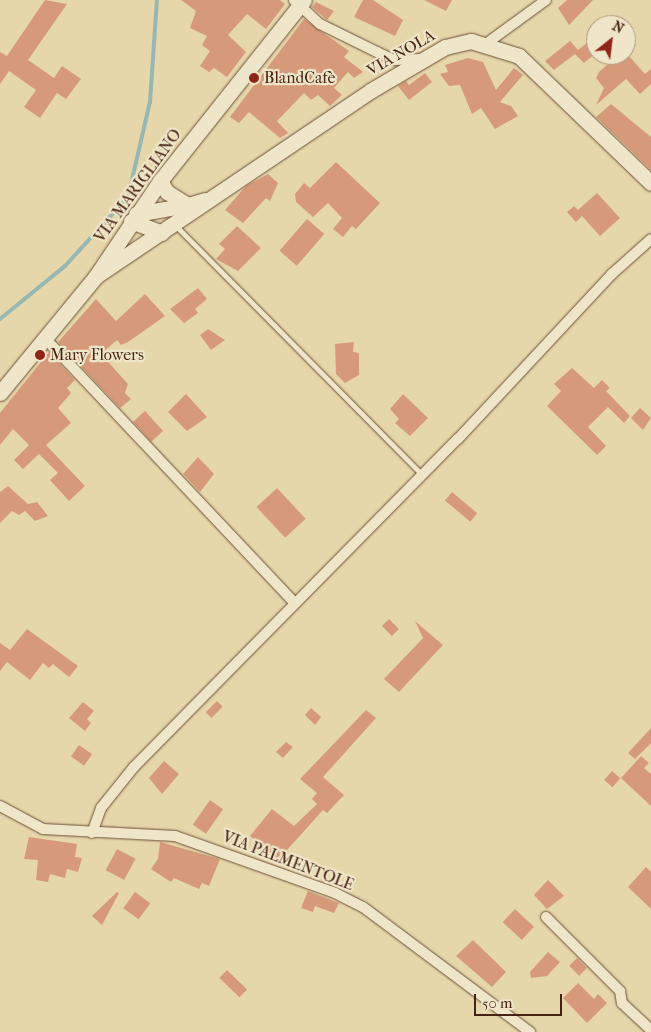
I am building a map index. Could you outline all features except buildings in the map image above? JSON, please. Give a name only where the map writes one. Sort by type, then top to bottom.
[{"type":"street","points":[[487,43],[546,0]]},
{"type":"street","points":[[300,2],[320,24],[394,60],[421,59]]},
{"type":"street","name":"VIA MARIGLIANO","points":[[0,393],[44,337],[96,276],[160,181],[300,2]]},
{"type":"street","name":"VIA NOLA","points":[[96,276],[168,229],[206,199],[421,59],[445,47],[471,41],[487,43],[519,56],[539,73],[651,183]]},
{"type":"street","points":[[160,181],[167,192],[188,205]]},
{"type":"street","name":"VIA NOLA","points":[[134,217],[206,199]]},
{"type":"street","points":[[134,217],[168,229]]},
{"type":"street","points":[[92,833],[101,808],[134,767],[422,475],[612,274],[651,239]]},
{"type":"street","points":[[44,337],[295,603]]},
{"type":"street","name":"VIA PALMENTOLE","points":[[0,806],[42,829],[175,836],[335,893],[364,907],[530,1032]]},
{"type":"street","points":[[546,917],[620,991],[622,1003],[651,1030]]},
{"type":"lane","points":[[168,229],[422,475]]},
{"type":"waterway","points":[[0,319],[65,266],[128,197],[150,102],[157,0]]},
{"type":"place","name":"BlandCafè","points":[[254,78]]},
{"type":"place","name":"Mary Flowers","points":[[40,355]]}]
